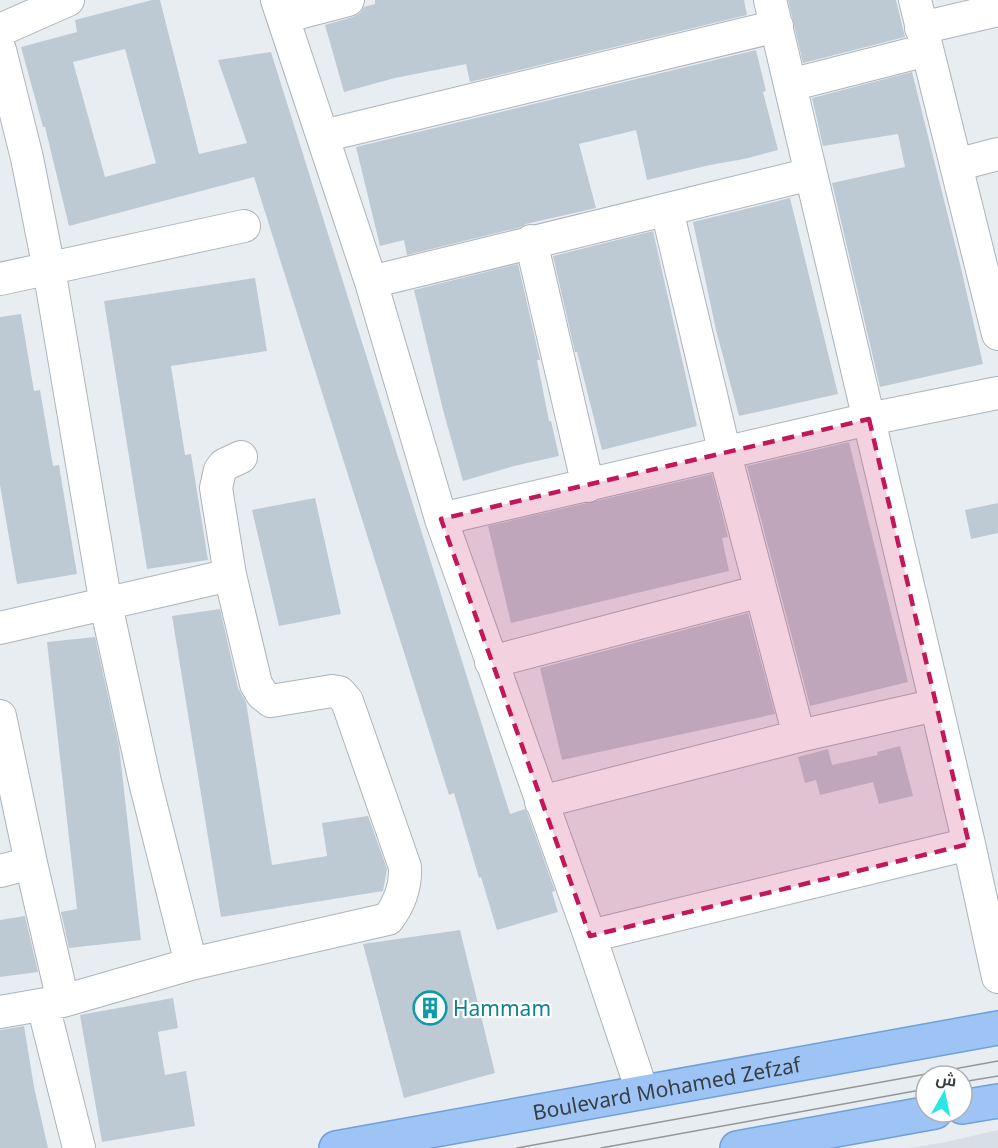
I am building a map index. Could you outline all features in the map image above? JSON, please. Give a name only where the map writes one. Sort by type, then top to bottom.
[{"type":"main road","name":"Boulevard Mohamed Zefzaf","points":[[336,1148],[998,1028]]},
{"type":"main road","points":[[737,1148],[914,1116]]},
{"type":"street","points":[[0,30],[68,0]]},
{"type":"street","points":[[348,0],[280,8],[371,282],[441,519],[590,936],[642,1091]]},
{"type":"street","points":[[790,85],[921,26],[998,10]]},
{"type":"street","points":[[322,136],[773,13],[969,844],[998,977]]},
{"type":"street","points":[[921,26],[993,298],[998,334]]},
{"type":"street","points":[[0,50],[27,158],[49,268],[106,605],[145,782],[190,964]]},
{"type":"street","points":[[956,165],[998,154]]},
{"type":"street","points":[[371,282],[811,174]]},
{"type":"street","points":[[667,210],[725,454],[799,736]]},
{"type":"street","points":[[0,279],[244,226]]},
{"type":"street","points":[[531,242],[588,486]]},
{"type":"street","points":[[441,519],[868,419],[998,393]]},
{"type":"street","points":[[0,1012],[53,1003],[190,964],[388,919],[397,908],[405,880],[405,867],[347,700],[339,692],[332,691],[271,700],[262,694],[256,684],[230,575],[216,482],[224,465],[241,457]]},
{"type":"street","points":[[0,628],[230,575]]},
{"type":"street","points":[[491,662],[761,591]]},
{"type":"street","points":[[541,802],[799,736],[936,705]]},
{"type":"street","points":[[0,716],[31,864],[79,1148]]},
{"type":"street","points":[[590,936],[969,844]]},
{"type":"street","points":[[0,871],[31,864]]},
{"type":"highlighted area","points":[[869,419],[969,844],[590,936],[441,519]]},
{"type":"shaded area","points":[[998,1130],[998,1148],[909,1148],[946,1142]]},
{"type":"building","points":[[152,0],[160,0],[199,154],[247,143],[218,60],[271,52],[510,814],[525,809],[527,812],[555,891],[552,892],[558,912],[497,930],[454,793],[449,795],[254,177],[69,226],[45,127],[43,127],[21,47],[77,32],[75,20]],"holes":[[[125,49],[156,163],[105,177],[73,62]]]},
{"type":"building","points":[[375,0],[744,0],[747,15],[470,82],[466,64],[395,78],[344,92],[325,25],[353,17],[364,7],[375,4]]},
{"type":"building","points":[[788,0],[896,0],[905,37],[803,63]]},
{"type":"building","points":[[756,50],[766,91],[763,92],[778,150],[647,180],[636,130],[579,144],[596,208],[407,255],[404,240],[380,246],[356,147]]},
{"type":"building","points":[[912,72],[983,364],[880,387],[832,183],[905,167],[898,134],[823,146],[812,98]]},
{"type":"building","points":[[790,198],[838,394],[739,416],[716,330],[693,222]]},
{"type":"building","points":[[653,231],[697,426],[602,450],[577,352],[575,352],[553,256]]},
{"type":"building","points":[[518,264],[540,360],[537,360],[549,421],[551,421],[559,456],[463,481],[414,290]]},
{"type":"building","points":[[255,278],[267,351],[171,366],[185,455],[191,454],[208,560],[147,569],[104,301]]},
{"type":"building","points":[[21,314],[34,391],[40,390],[53,466],[59,465],[77,574],[17,584],[0,485],[0,317]]},
{"type":"building","points":[[849,442],[908,682],[810,706],[747,466]]},
{"type":"building","points":[[712,474],[728,537],[722,538],[729,571],[511,623],[488,526]]},
{"type":"building","points":[[315,498],[341,614],[279,626],[252,510]]},
{"type":"building","points":[[998,503],[998,533],[971,539],[965,510]]},
{"type":"building","points":[[220,609],[238,688],[246,702],[272,865],[327,856],[322,823],[368,816],[387,869],[383,891],[221,917],[172,616]]},
{"type":"building","points":[[748,613],[775,714],[562,760],[540,668]]},
{"type":"building","points":[[95,637],[119,746],[141,940],[69,948],[61,912],[77,909],[47,642]]},
{"type":"building","points":[[900,746],[913,796],[879,804],[873,782],[820,795],[816,780],[805,783],[798,757],[828,749],[832,765],[878,755],[877,752]]},
{"type":"building","points":[[25,916],[38,972],[0,977],[0,920]]},
{"type":"building","name":"Hammam","points":[[460,930],[495,1073],[404,1098],[363,944]]},
{"type":"building","points":[[173,998],[178,1028],[158,1032],[165,1075],[186,1071],[195,1126],[102,1142],[80,1015]]},
{"type":"building","points":[[24,1026],[34,1087],[48,1148],[0,1148],[0,1030]]},
{"type":"tram line","points":[[517,1148],[998,1061]]},
{"type":"tram line","points":[[974,1080],[998,1076]]},
{"type":"tram line","points":[[601,1148],[914,1091]]},
{"type":"place","name":"Hammam","points":[[430,1008]]}]
